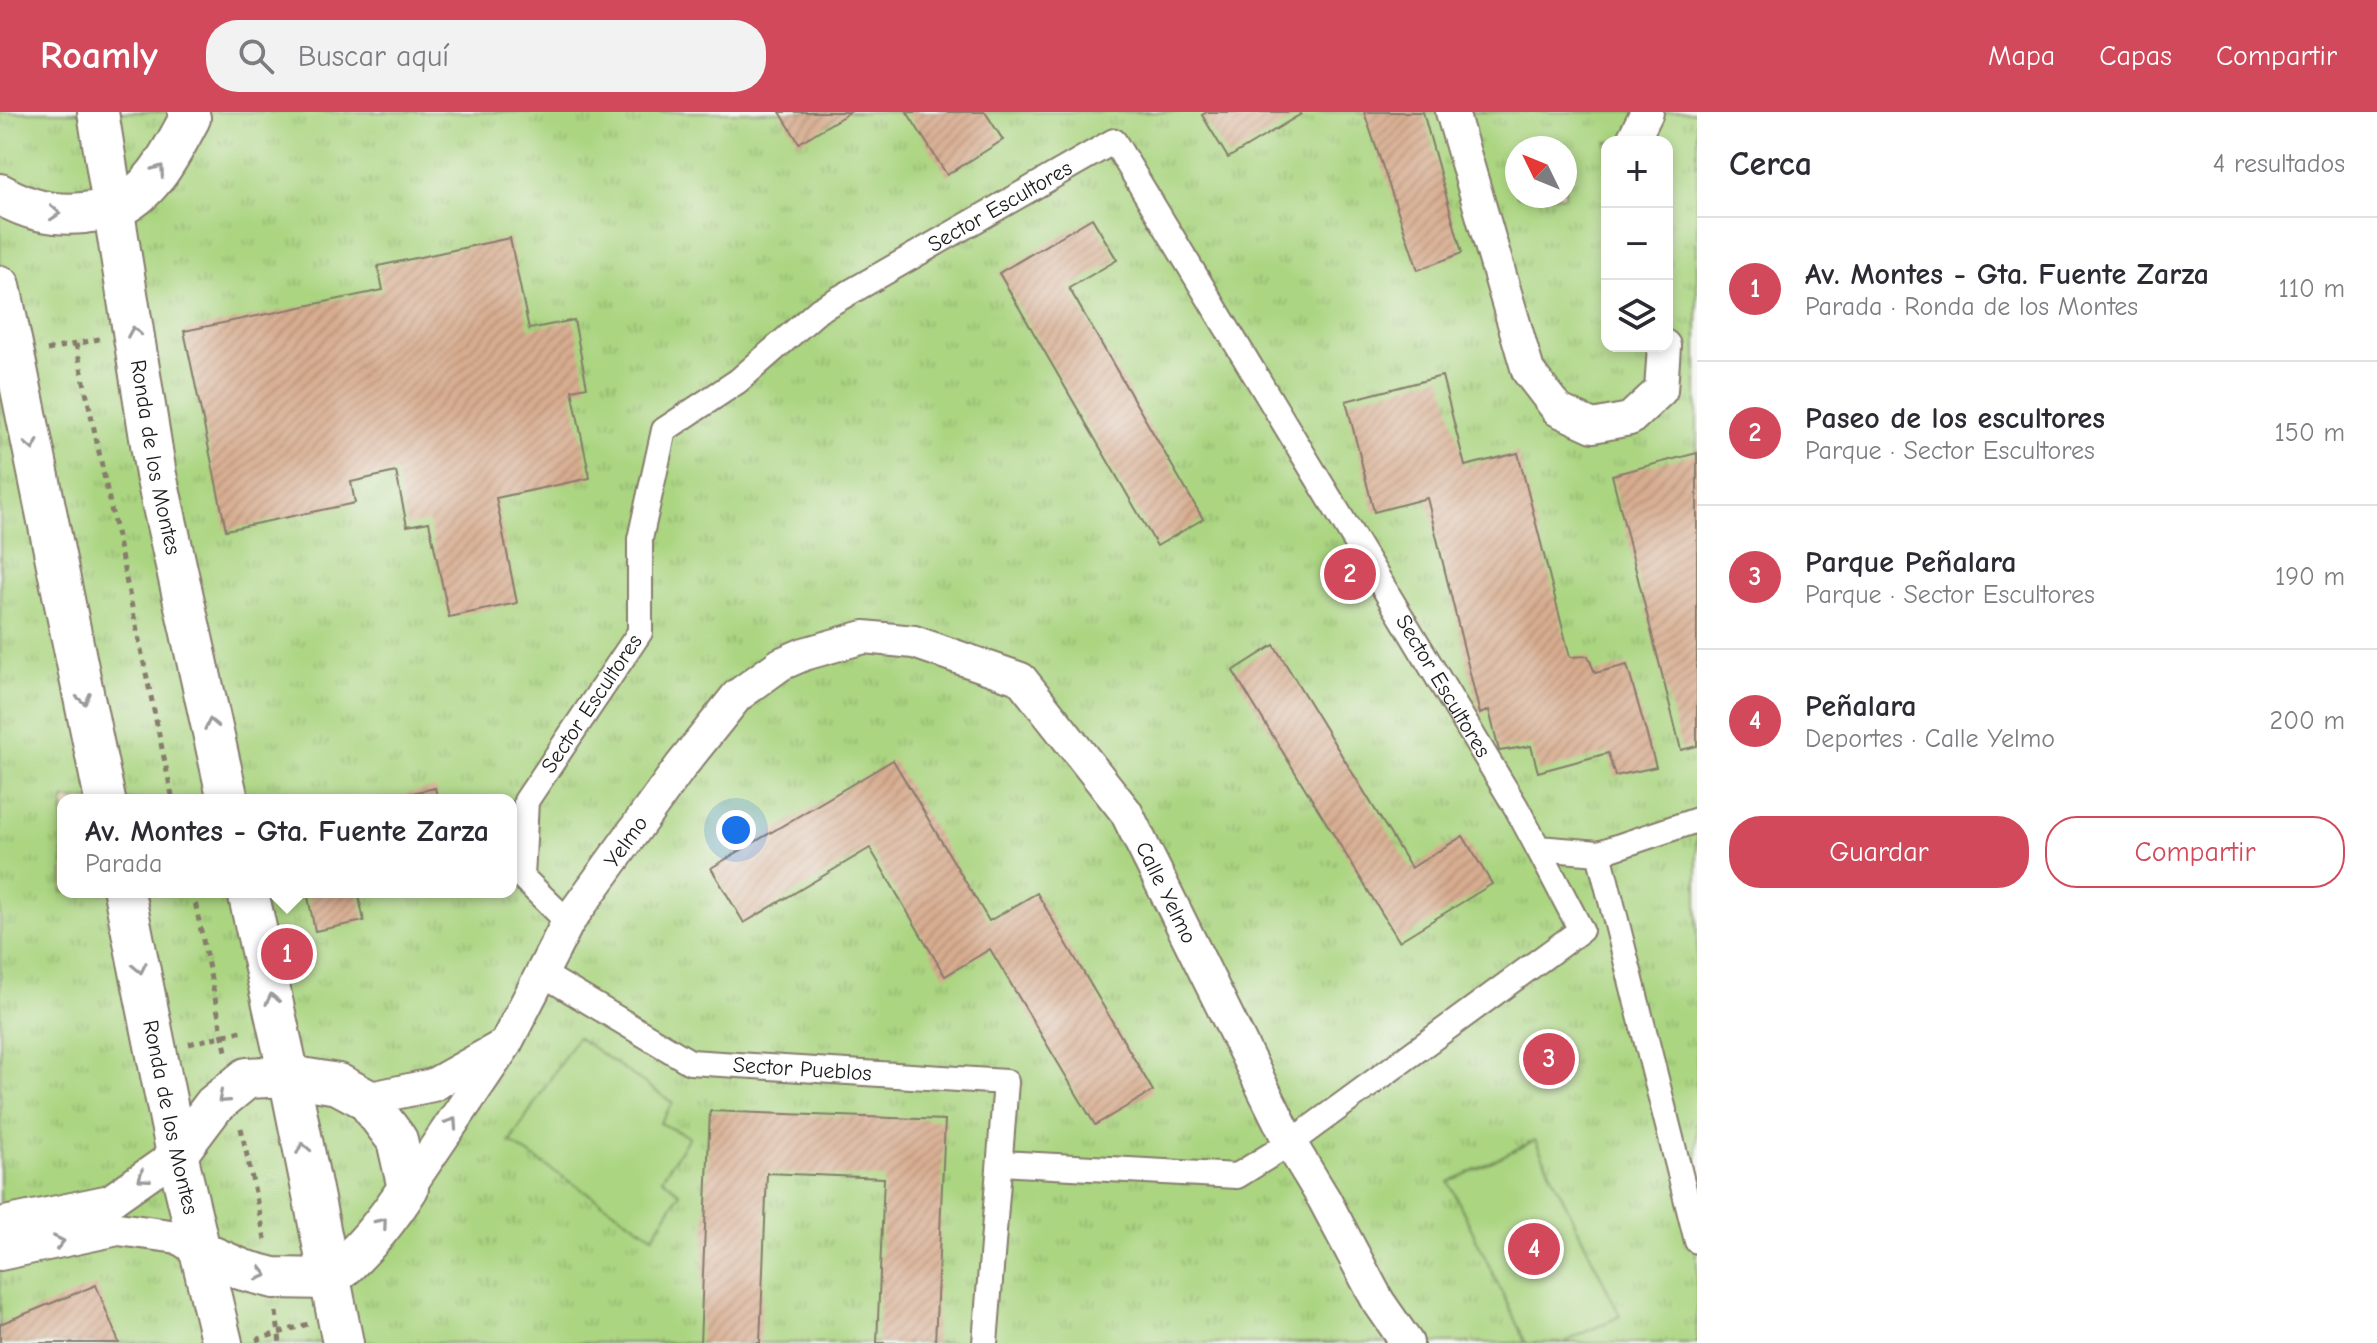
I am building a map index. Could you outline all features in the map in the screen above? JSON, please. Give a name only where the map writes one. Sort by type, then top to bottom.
[{"type":"street","name":"Ronda de los Montes","points":[[98,112],[156,475],[227,794]]},
{"type":"street","points":[[1452,112],[1528,371],[1558,410],[1593,426],[1630,419],[1661,390],[1664,352]]},
{"type":"street","points":[[1635,136],[1647,112]]},
{"type":"street","points":[[0,194],[20,205],[61,215],[113,209],[130,200],[148,184],[169,156],[192,114]]},
{"type":"street","name":"Sector Escultores","points":[[568,922],[522,877],[526,801],[640,632],[640,539],[664,430],[738,381],[819,310],[1114,141],[1516,807],[1581,930],[1290,1143]]},
{"type":"street","points":[[0,286],[104,794]]},
{"type":"street","name":"Calle Yelmo","points":[[781,664],[864,637],[914,642],[1021,679],[1126,812],[1290,1143],[1324,1199],[1378,1301],[1407,1343]]},
{"type":"street","name":"Yelmo","points":[[408,1188],[505,1045],[568,922],[681,766],[737,696],[781,664]]},
{"type":"street","points":[[1538,848],[1599,853],[1697,820]]},
{"type":"street","points":[[1599,853],[1697,1241]]},
{"type":"street","name":"Ronda de los Montes","points":[[125,898],[177,1154],[222,1343]]},
{"type":"street","points":[[249,898],[337,1312]]},
{"type":"street","name":"Sector Pueblos","points":[[541,973],[690,1062],[1006,1082],[985,1343]]},
{"type":"street","points":[[366,1099],[433,1085],[505,1045]]},
{"type":"street","points":[[0,1224],[110,1201],[177,1154],[214,1105],[247,1078],[289,1076],[338,1084],[366,1099],[397,1140],[408,1188],[351,1261],[337,1312]]},
{"type":"street","points":[[1000,1163],[1237,1176],[1290,1143]]},
{"type":"street","points":[[0,1254],[118,1229],[178,1237],[204,1269],[243,1270],[274,1278],[337,1312]]},
{"type":"path","points":[[14,356],[134,332]]},
{"type":"path","points":[[76,344],[172,794]]},
{"type":"path","points":[[157,1052],[277,1021]]},
{"type":"path","points":[[248,1343],[337,1312]]},
{"type":"path","points":[[277,1334],[280,1343]]},
{"type":"green space","points":[[0,112],[1697,112],[1697,1343],[0,1343]]},
{"type":"green space","points":[[577,1037],[673,1103],[660,1123],[689,1137],[662,1178],[680,1193],[653,1236],[510,1142]]},
{"type":"green space","points":[[1535,1140],[1620,1316],[1563,1343],[1526,1343],[1449,1182]]},
{"type":"building","points":[[780,112],[850,112],[799,143]]},
{"type":"building","points":[[907,112],[985,112],[1003,140],[947,175]]},
{"type":"building","points":[[1207,112],[1301,114],[1228,158],[1202,115]]},
{"type":"building","points":[[1364,112],[1423,112],[1462,253],[1418,270]]},
{"type":"building","points":[[1092,218],[1117,260],[1069,288],[1203,519],[1157,546],[999,273]]},
{"type":"building","points":[[510,238],[529,329],[574,320],[587,387],[572,390],[590,478],[496,498],[517,603],[449,617],[429,522],[407,526],[396,472],[351,482],[355,503],[226,530],[184,331],[383,290],[378,266]]},
{"type":"building","points":[[1442,376],[1465,466],[1518,453],[1570,657],[1588,656],[1595,673],[1627,665],[1656,767],[1615,776],[1608,753],[1538,772],[1531,746],[1499,751],[1489,710],[1480,714],[1427,498],[1374,512],[1346,401]]},
{"type":"building","points":[[1697,453],[1697,746],[1681,750],[1612,475]]},
{"type":"building","points":[[1274,645],[1411,868],[1463,836],[1492,884],[1399,941],[1233,671]]},
{"type":"building","points":[[893,760],[989,921],[1037,893],[1153,1091],[1095,1125],[990,949],[945,976],[870,848],[744,923],[711,868]]},
{"type":"building","points":[[435,788],[436,794],[407,794]]},
{"type":"building","points":[[308,898],[359,898],[364,921],[315,931]]},
{"type":"building","points":[[710,1111],[945,1120],[935,1343],[877,1343],[884,1178],[767,1173],[760,1343],[700,1343]]},
{"type":"building","points":[[96,1285],[119,1343],[0,1343],[0,1324]]},
{"type":"place","name":"Paseo de los escultores","points":[[1350,574]]},
{"type":"place","name":"Av. Montes - Gta. Fuente Zarza","points":[[287,954]]},
{"type":"place","name":"Parque Peñalara","points":[[1549,1059]]},
{"type":"place","name":"Peñalara","points":[[1534,1249]]}]
